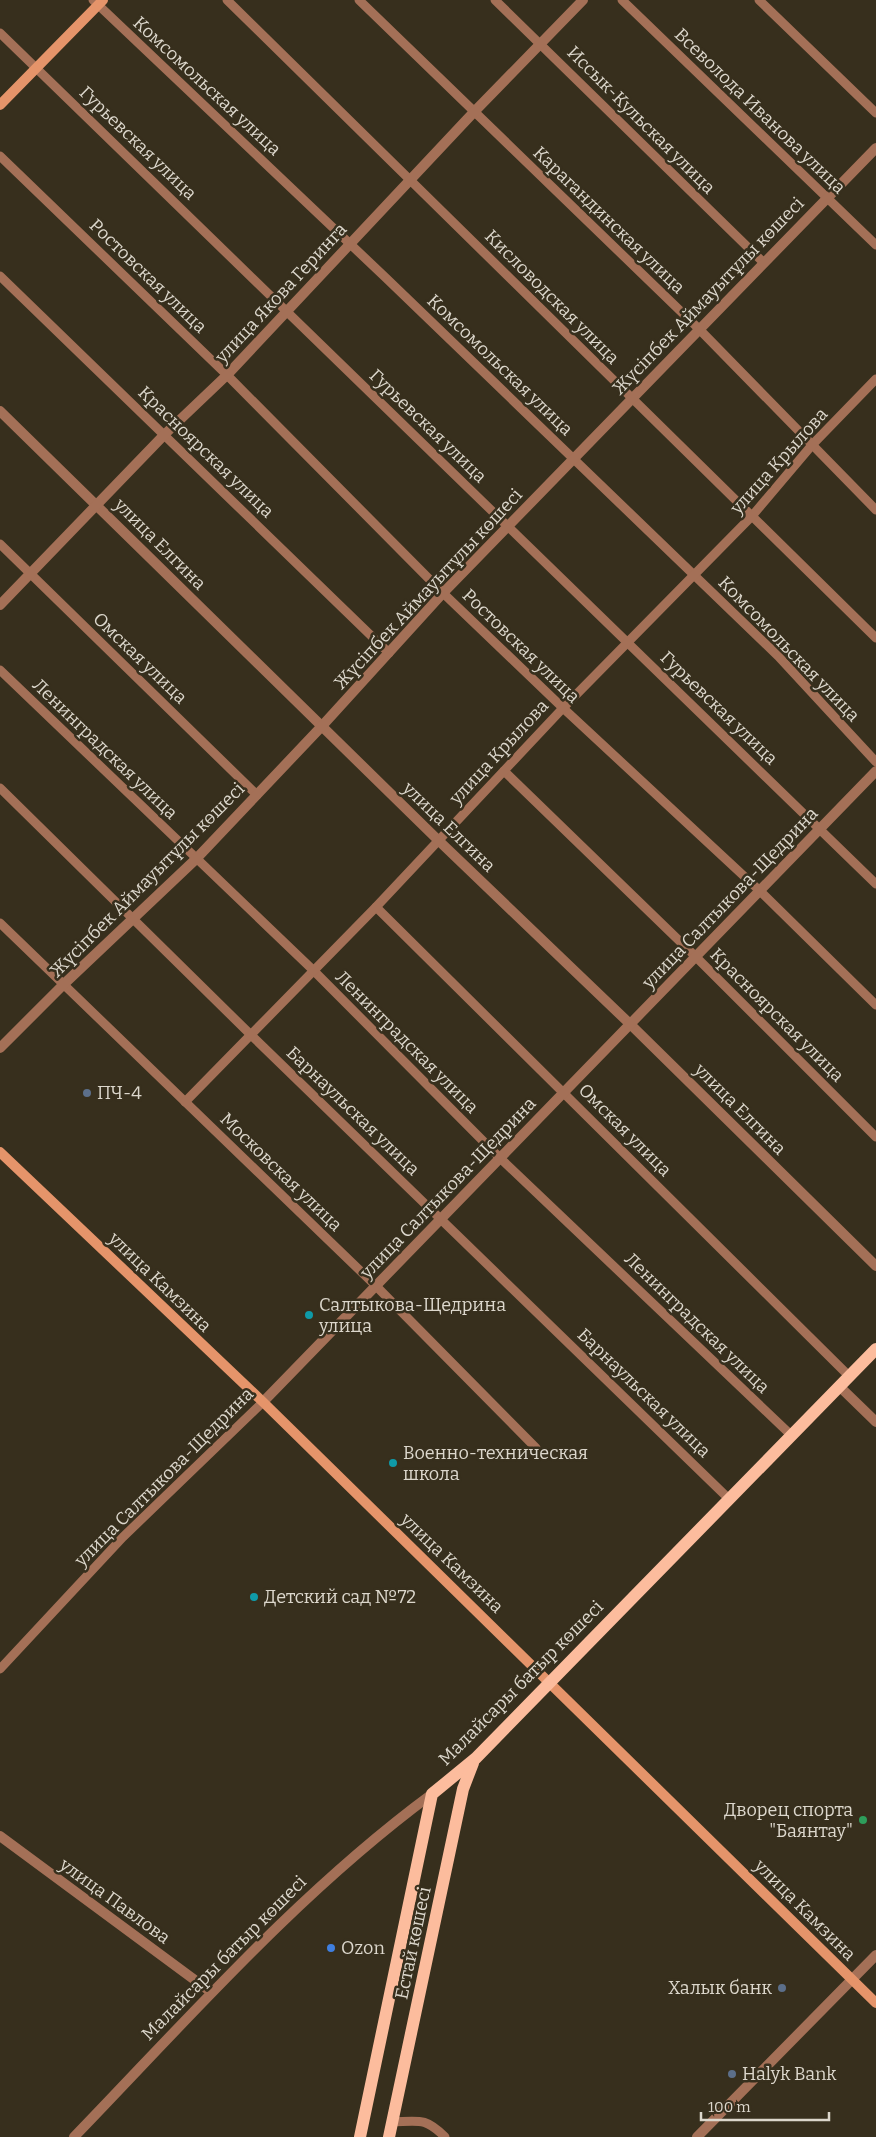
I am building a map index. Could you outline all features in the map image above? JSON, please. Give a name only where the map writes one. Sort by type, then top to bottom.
[{"type":"main road","points":[[0,105],[98,2]]},
{"type":"main road","name":"улица Камзина","points":[[0,1152],[263,1402],[550,1681],[876,2003]]},
{"type":"main road","name":"Малайсары батыр көшесі","points":[[432,1794],[476,1758],[728,1498],[876,1349]]},
{"type":"main road","name":"Естай көшесі","points":[[389,2137],[463,1789],[476,1758]]},
{"type":"main road","name":"Естай көшесі","points":[[360,2137],[432,1794]]},
{"type":"street","name":"Кисловодская улица","points":[[227,0],[876,638]]},
{"type":"street","name":"Карагандинская улица","points":[[359,0],[699,329],[876,510]]},
{"type":"street","name":"Иссык-Кульская улица","points":[[495,0],[764,263]]},
{"type":"street","name":"улица Якова Геринга","points":[[0,605],[165,434],[227,375],[473,112],[583,0]]},
{"type":"street","name":"Всеволода Иванова улица","points":[[622,0],[876,245]]},
{"type":"street","points":[[759,0],[876,113]]},
{"type":"street","name":"Комсомольская улица","points":[[98,2],[778,656],[876,762]]},
{"type":"street","name":"Гурьевская улица","points":[[0,33],[876,884]]},
{"type":"street","name":"Жүсіпбек Аймауытұлы көшесі","points":[[0,1048],[64,984],[196,859],[322,726],[443,593],[876,148]]},
{"type":"street","name":"Ростовская улица","points":[[0,156],[227,375],[443,593],[562,708],[760,891],[876,1005]]},
{"type":"street","name":"Красноярская улица","points":[[0,276],[389,653]]},
{"type":"street","name":"улица Крылова","points":[[185,1102],[376,908],[562,708],[695,576],[752,516],[812,445],[876,379]]},
{"type":"street","name":"улица Елгина","points":[[0,411],[876,1266]]},
{"type":"street","name":"Омская улица","points":[[0,544],[257,795]]},
{"type":"street","name":"Ленинградская улица","points":[[0,670],[313,970],[500,1158],[791,1435]]},
{"type":"street","name":"Красноярская улица","points":[[504,771],[695,956],[876,1137]]},
{"type":"street","name":"улица Салтыкова-Щедрина","points":[[0,1669],[123,1537],[263,1402],[876,771]]},
{"type":"street","name":"Барнаульская улица","points":[[0,788],[251,1035],[728,1498]]},
{"type":"street","name":"Омская улица","points":[[376,908],[850,1376]]},
{"type":"street","name":"Московская улица","points":[[0,924],[376,1286],[536,1448]]},
{"type":"street","points":[[839,1386],[876,1422]]},
{"type":"street","name":"Малайсары батыр көшесі","points":[[74,2137],[211,1992],[316,1890],[382,1832],[432,1794]]},
{"type":"street","name":"улица Павлова","points":[[0,1836],[211,1992]]},
{"type":"street","points":[[697,2137],[876,1956]]},
{"type":"street","points":[[392,2122],[424,2121],[434,2126],[445,2137]]},
{"type":"place","name":"ПЧ-4","points":[[87,1093]]},
{"type":"place","name":"Салтыкова-Щедрина улица","points":[[309,1315]]},
{"type":"place","name":"Военно-техническая школа","points":[[393,1463]]},
{"type":"place","name":"Детский сад №72","points":[[254,1597]]},
{"type":"place","name":"Дворец спорта \"Баянтау\"","points":[[863,1820]]},
{"type":"place","name":"Ozon","points":[[331,1948]]},
{"type":"place","name":"Халык банк","points":[[782,1988]]},
{"type":"place","name":"Halyk Bank","points":[[732,2074]]}]
